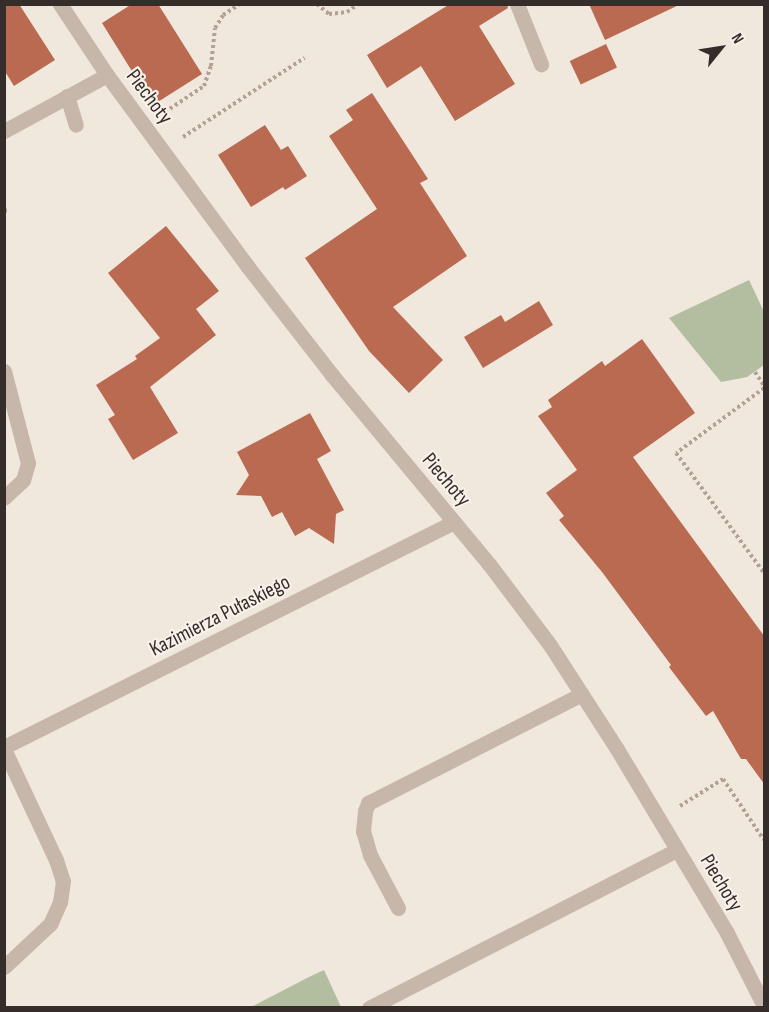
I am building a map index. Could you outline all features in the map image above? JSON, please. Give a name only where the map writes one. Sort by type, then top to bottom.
[{"type":"street","name":"Piechoty","points":[[60,4],[106,75],[248,267],[515,597],[582,694],[727,933],[765,1006]]},
{"type":"street","points":[[517,4],[541,64]]},
{"type":"street","points":[[4,131],[106,75]]},
{"type":"street","points":[[67,96],[76,125]]},
{"type":"street","points":[[4,371],[28,463],[23,480],[4,498]]},
{"type":"street","name":"Kazimierza Pułaskiego","points":[[4,748],[454,522]]},
{"type":"street","points":[[398,908],[370,855],[363,831],[368,803],[582,694]]},
{"type":"street","points":[[4,748],[56,860],[63,881],[60,902],[50,924],[4,967]]},
{"type":"street","points":[[369,1008],[676,850]]},
{"type":"path","points":[[144,125],[204,86],[211,66],[215,28],[223,15],[240,4]]},
{"type":"path","points":[[317,4],[329,14],[347,12],[358,4]]},
{"type":"path","points":[[163,150],[304,58]]},
{"type":"path","points":[[755,372],[765,387],[676,453],[765,573]]},
{"type":"path","points":[[689,443],[692,448]]},
{"type":"path","points":[[671,812],[723,779],[765,840]]},
{"type":"green space","points":[[749,280],[764,312],[764,365],[747,377],[721,382],[669,318]]},
{"type":"green space","points":[[324,970],[341,1007],[251,1007],[309,977]]},
{"type":"building","points":[[4,4],[19,4],[55,60],[14,86],[4,70]]},
{"type":"building","points":[[132,4],[158,4],[202,74],[153,105],[102,23]]},
{"type":"building","points":[[450,4],[507,4],[508,8],[479,26],[515,84],[455,121],[421,66],[387,88],[367,55]]},
{"type":"building","points":[[589,4],[681,4],[605,40]]},
{"type":"building","points":[[606,44],[617,68],[581,84],[570,61]]},
{"type":"building","points":[[372,93],[428,179],[420,183],[467,256],[393,307],[443,360],[409,393],[369,351],[305,258],[377,209],[329,136],[353,120],[346,110]]},
{"type":"building","points":[[265,125],[281,150],[288,146],[307,176],[285,190],[283,187],[251,207],[218,155]]},
{"type":"building","points":[[166,226],[219,291],[196,309],[216,335],[150,387],[178,433],[133,460],[108,419],[115,415],[96,385],[137,359],[135,356],[160,338],[108,273]]},
{"type":"building","points":[[539,301],[553,325],[483,368],[464,337],[501,315],[505,322]]},
{"type":"building","points":[[642,339],[695,413],[633,457],[765,637],[765,785],[746,759],[741,759],[713,711],[706,716],[669,667],[671,665],[602,572],[559,520],[564,516],[546,493],[577,470],[538,416],[552,407],[548,400],[602,361],[605,366]]},
{"type":"building","points":[[310,413],[331,451],[317,459],[344,510],[336,514],[334,544],[309,528],[295,536],[282,512],[272,517],[261,496],[236,495],[249,475],[237,452]]}]
